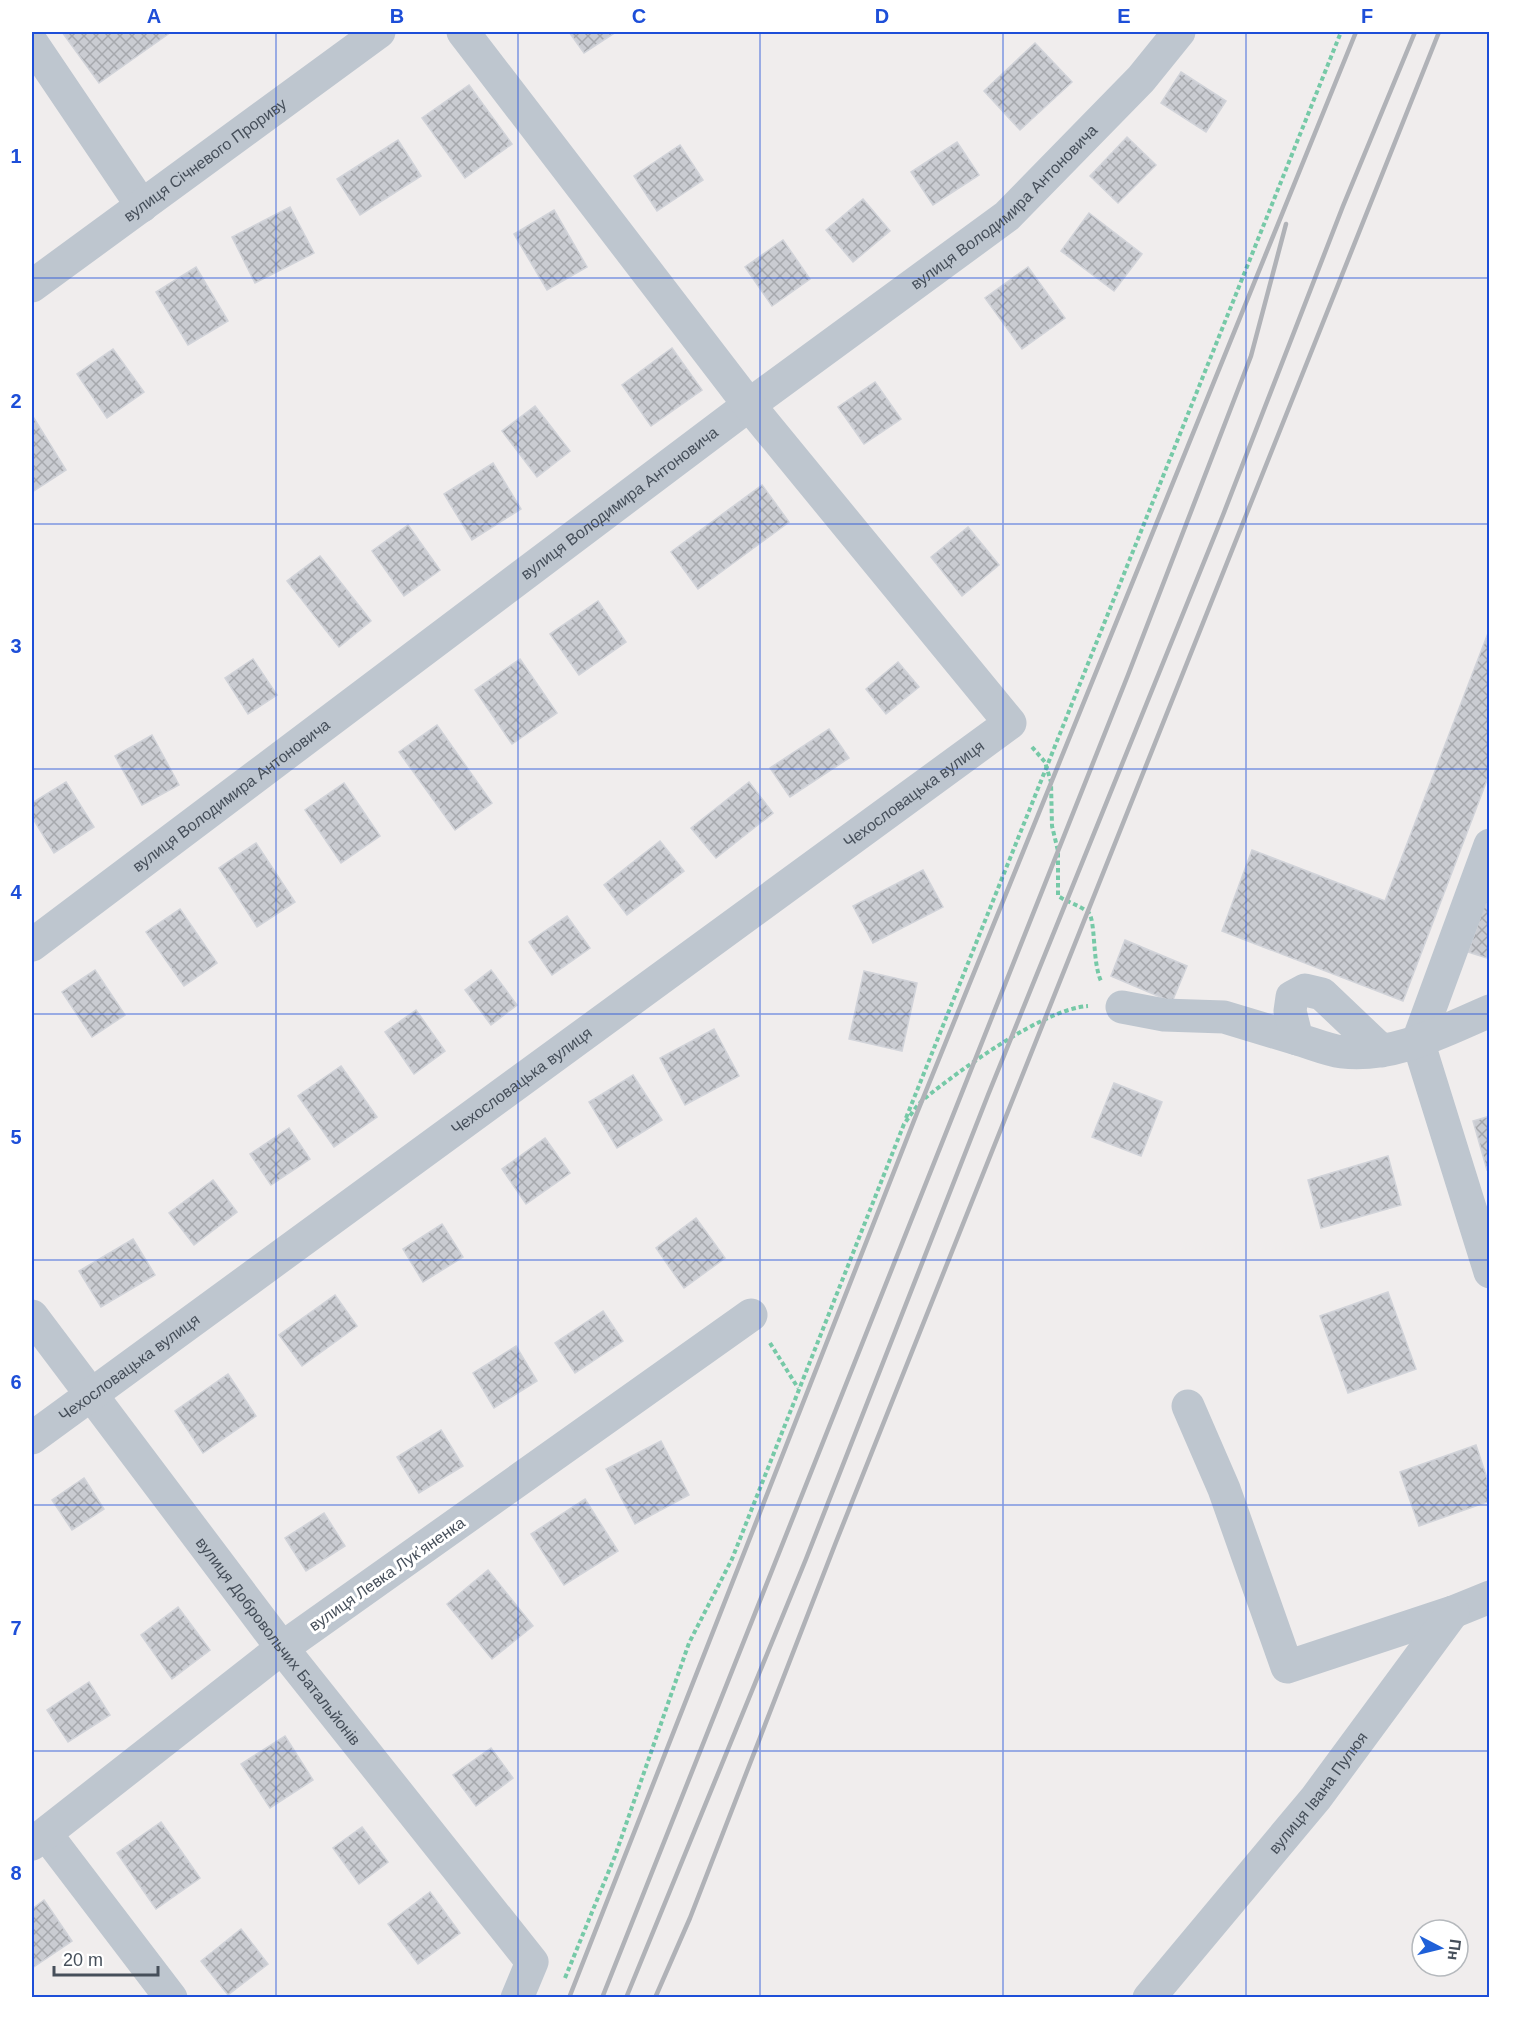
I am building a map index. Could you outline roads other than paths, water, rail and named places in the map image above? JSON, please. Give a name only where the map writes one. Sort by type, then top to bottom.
[{"type":"street","name":"вулиця Січневого Прориву","points":[[32,286],[378,32]]},
{"type":"street","points":[[463,32],[749,405]]},
{"type":"street","name":"вулиця Володимира Антоновича","points":[[32,945],[749,405],[1007,216],[1141,79],[1179,32]]},
{"type":"street","points":[[32,43],[142,206]]},
{"type":"street","name":"Чехословацька вулиця","points":[[32,1438],[1010,723],[749,405]]},
{"type":"street","points":[[1490,845],[1418,1041],[1490,1272]]},
{"type":"street","points":[[1297,1039],[1290,1011],[1292,997],[1305,990],[1322,994],[1382,1051]]},
{"type":"street","points":[[1122,1007],[1164,1015],[1224,1017],[1341,1052],[1382,1051],[1418,1041],[1490,1011]]},
{"type":"street","name":"вулиця Левка Лукʼяненка","points":[[39,1839],[282,1648],[751,1315]]},
{"type":"street","name":"вулиця Добровольчих Батальйонів","points":[[32,1316],[282,1648],[532,1962],[517,1998]]},
{"type":"street","points":[[1188,1406],[1224,1489],[1287,1666],[1454,1612],[1490,1597]]},
{"type":"street","name":"вулиця Івана Пулюя","points":[[1149,1998],[1316,1798],[1454,1612]]},
{"type":"street","points":[[39,1839],[171,1998]]},
{"type":"railway","points":[[569,1998],[917,1113],[1356,32]]},
{"type":"railway","points":[[626,1998],[806,1559],[988,1095],[1223,515],[1343,206],[1415,32]]},
{"type":"railway","points":[[655,1998],[690,1918],[836,1542],[1439,32]]},
{"type":"railway","points":[[602,1998],[1128,675],[1251,356],[1286,224]]}]
